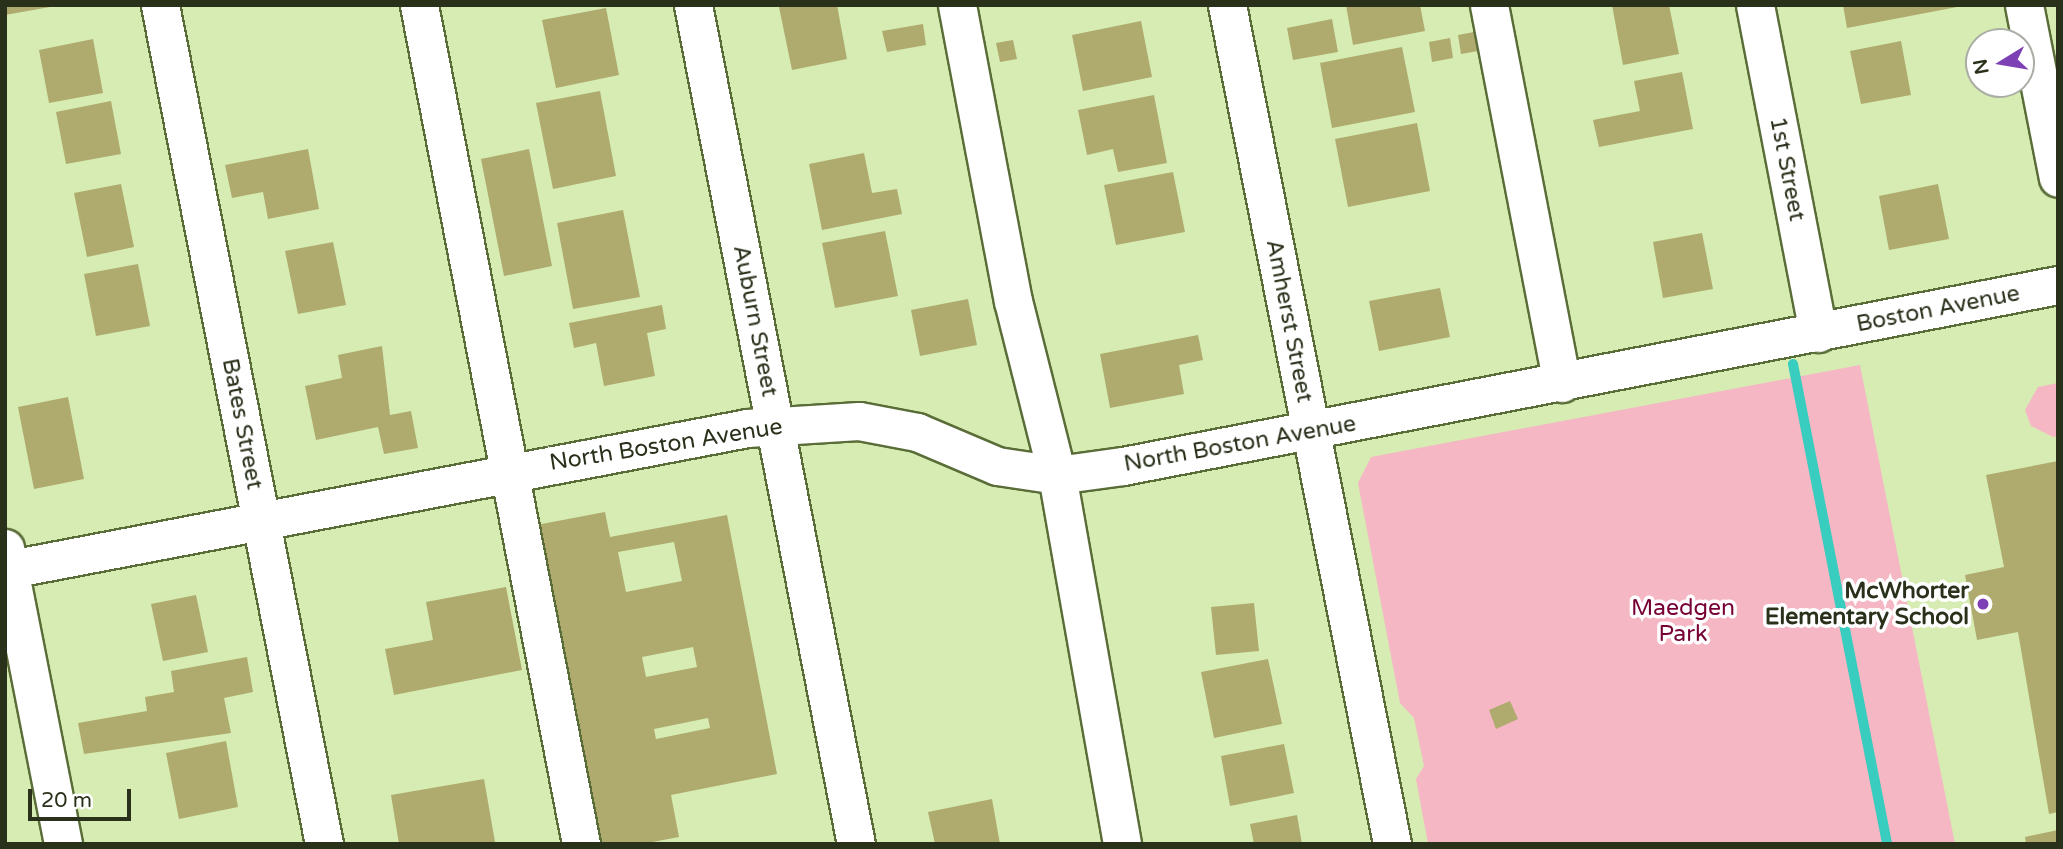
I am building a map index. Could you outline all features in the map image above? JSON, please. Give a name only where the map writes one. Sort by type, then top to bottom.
[{"type":"street","name":"Bates Street","points":[[160,5],[324,844]]},
{"type":"street","points":[[419,5],[581,844]]},
{"type":"street","name":"Auburn Street","points":[[693,5],[856,844]]},
{"type":"street","points":[[957,5],[1013,301],[1057,475],[1122,844]]},
{"type":"street","name":"Amherst Street","points":[[1227,5],[1392,844]]},
{"type":"street","points":[[1489,5],[1562,383]]},
{"type":"street","name":"1st Street","points":[[1755,5],[1818,332]]},
{"type":"street","points":[[2024,5],[2058,178]]},
{"type":"street","name":"Boston Avenue","points":[[1818,332],[2058,285]]},
{"type":"street","name":"North Boston Avenue","points":[[7,562],[261,520],[507,471],[775,426],[859,421],[917,432],[997,466],[1057,475],[1311,432],[1818,332]]},
{"type":"street","points":[[7,562],[63,844]]},
{"type":"green space","name":"Maedgen Park","points":[[1860,365],[1955,844],[1428,844],[1416,779],[1424,766],[1414,718],[1400,703],[1358,483],[1371,457]]},
{"type":"green space","points":[[2058,383],[2058,436],[2053,437],[2031,426],[2025,410],[2038,387]]},
{"type":"building","points":[[5,5],[50,5],[50,7],[5,15]]},
{"type":"building","points":[[837,5],[847,59],[792,70],[779,7]]},
{"type":"building","points":[[1346,5],[1420,5],[1425,31],[1353,45]]},
{"type":"building","points":[[1612,5],[1669,5],[1679,54],[1623,65]]},
{"type":"building","points":[[1843,5],[1957,5],[1957,7],[1847,28]]},
{"type":"building","points":[[606,8],[619,75],[556,88],[542,20]]},
{"type":"building","points":[[1332,19],[1338,52],[1293,60],[1287,28]]},
{"type":"building","points":[[1141,21],[1152,77],[1083,91],[1072,35]]},
{"type":"building","points":[[923,24],[926,45],[887,52],[882,31]]},
{"type":"building","points":[[1474,32],[1478,51],[1461,54],[1458,35]]},
{"type":"building","points":[[1450,38],[1453,58],[1432,62],[1429,42]]},
{"type":"building","points":[[93,39],[103,93],[49,103],[39,50]]},
{"type":"building","points":[[1013,40],[1017,59],[1000,62],[996,43]]},
{"type":"building","points":[[1901,41],[1911,95],[1861,104],[1850,51]]},
{"type":"building","points":[[1402,47],[1415,112],[1332,128],[1320,63]]},
{"type":"building","points":[[1682,72],[1693,129],[1599,147],[1593,120],[1640,111],[1634,81]]},
{"type":"building","points":[[600,91],[616,176],[553,189],[536,103]]},
{"type":"building","points":[[1154,95],[1167,163],[1118,172],[1113,149],[1087,155],[1078,110]]},
{"type":"building","points":[[111,101],[121,154],[66,164],[56,112]]},
{"type":"building","points":[[1417,123],[1430,191],[1348,207],[1335,139]]},
{"type":"building","points":[[308,149],[319,209],[268,219],[263,192],[232,198],[225,165]]},
{"type":"building","points":[[529,149],[552,266],[504,276],[481,159]]},
{"type":"building","points":[[864,153],[872,193],[897,189],[902,214],[822,230],[809,164]]},
{"type":"building","points":[[1173,172],[1185,232],[1116,245],[1104,185]]},
{"type":"building","points":[[121,184],[134,247],[87,257],[74,193]]},
{"type":"building","points":[[1938,184],[1949,239],[1889,250],[1879,196]]},
{"type":"building","points":[[623,210],[640,297],[573,309],[557,223]]},
{"type":"building","points":[[885,231],[898,296],[835,308],[822,243]]},
{"type":"building","points":[[1702,233],[1713,289],[1663,298],[1653,242]]},
{"type":"building","points":[[333,242],[346,305],[298,314],[285,251]]},
{"type":"building","points":[[138,264],[150,326],[96,336],[84,274]]},
{"type":"building","points":[[1440,288],[1450,337],[1379,351],[1369,301]]},
{"type":"building","points":[[968,299],[977,345],[920,356],[911,310]]},
{"type":"building","points":[[662,305],[666,329],[647,333],[655,376],[604,386],[596,343],[574,348],[569,323]]},
{"type":"building","points":[[1198,335],[1203,360],[1179,365],[1184,394],[1110,408],[1100,354]]},
{"type":"building","points":[[382,346],[390,415],[411,411],[418,448],[384,454],[378,427],[316,440],[305,386],[342,378],[338,355]]},
{"type":"building","points":[[68,397],[84,479],[34,489],[18,407]]},
{"type":"building","points":[[2058,461],[2058,812],[2049,814],[2018,632],[1977,640],[1965,575],[2004,567],[1986,475]]},
{"type":"building","points":[[605,512],[610,537],[727,515],[777,774],[671,795],[679,837],[642,844],[593,844],[531,526]],"holes":[[[674,542],[682,581],[626,592],[618,552]],[[693,647],[697,667],[646,677],[642,657]],[[708,718],[710,728],[656,739],[654,729]]]},
{"type":"building","points":[[506,587],[522,670],[394,695],[385,649],[433,640],[426,602]]},
{"type":"building","points":[[196,595],[208,652],[163,661],[151,604]]},
{"type":"building","points":[[1254,603],[1259,651],[1216,655],[1211,607]]},
{"type":"building","points":[[247,657],[253,692],[224,698],[231,733],[84,754],[78,723],[147,711],[145,697],[174,692],[171,671]]},
{"type":"building","points":[[1268,659],[1282,724],[1214,738],[1201,672]]},
{"type":"building","points":[[1510,701],[1518,719],[1496,729],[1489,710]]},
{"type":"building","points":[[226,741],[238,807],[179,819],[166,753]]},
{"type":"building","points":[[1284,744],[1294,793],[1230,806],[1221,756]]},
{"type":"building","points":[[484,779],[495,842],[399,844],[391,795]]},
{"type":"building","points":[[992,799],[1000,844],[935,844],[928,812]]},
{"type":"building","points":[[1297,815],[1302,844],[1254,844],[1250,824]]},
{"type":"building","points":[[2058,830],[2058,844],[2026,844],[2025,837]]},
{"type":"waterway","points":[[1793,364],[1887,844]]},
{"type":"place","name":"McWhorter Elementary School","points":[[1983,604]]}]
